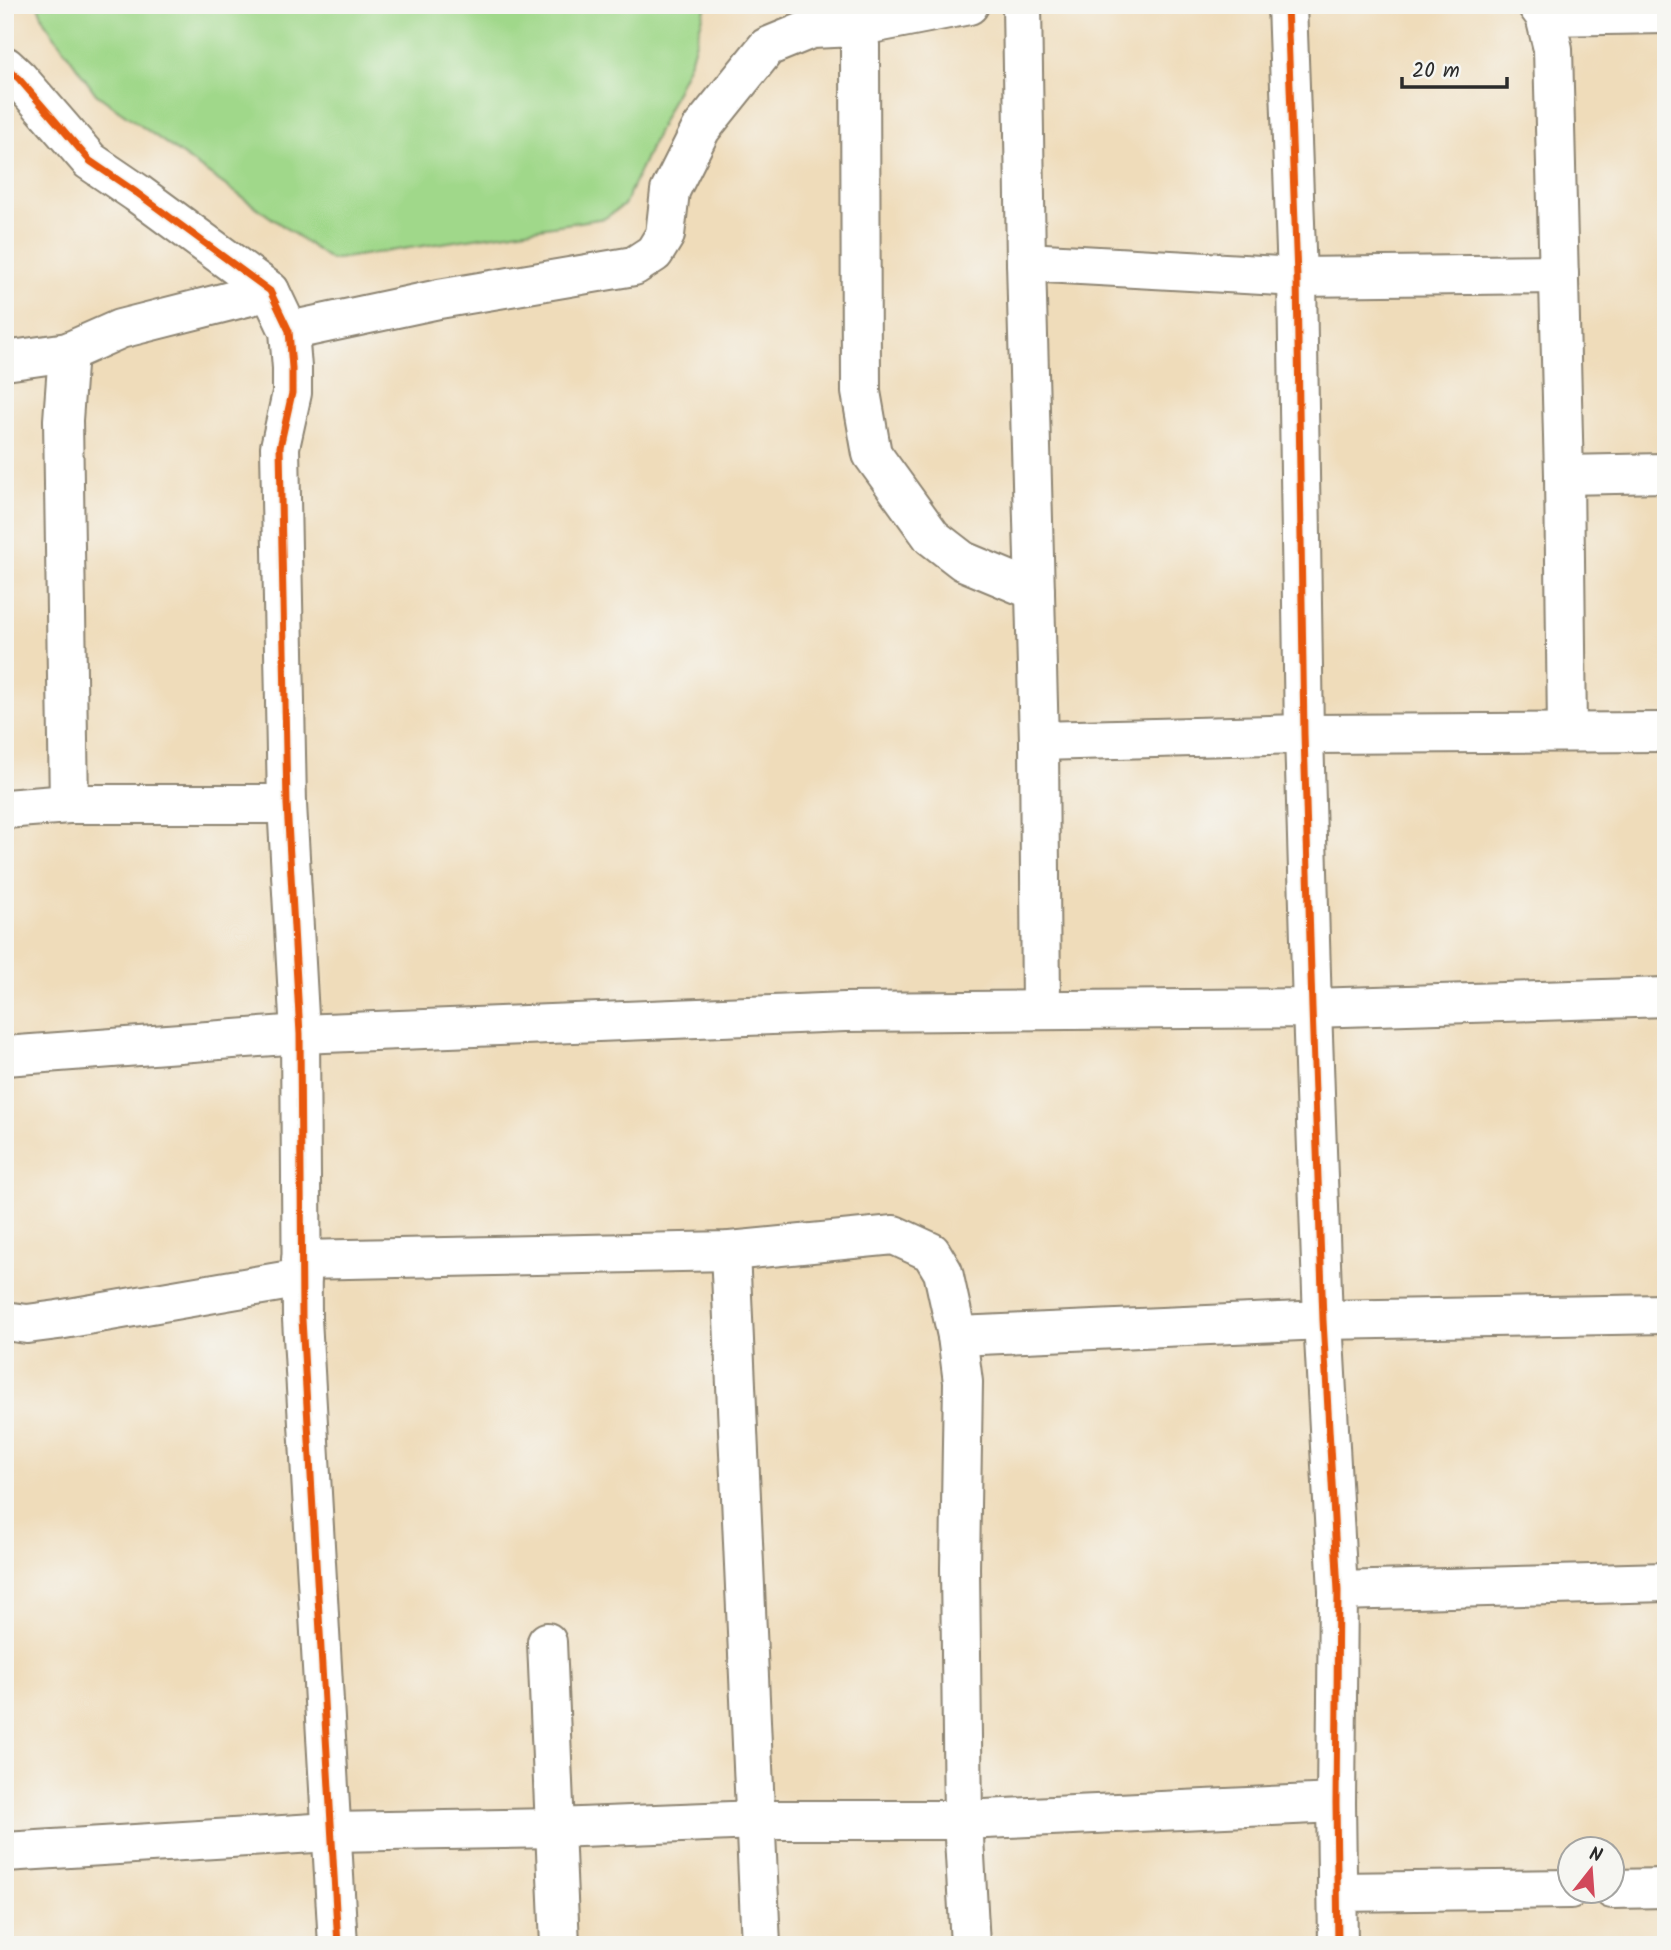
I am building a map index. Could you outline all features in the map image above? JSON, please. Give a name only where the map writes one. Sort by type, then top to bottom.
[{"type":"street","points":[[289,331],[439,299],[634,266],[654,253],[665,234],[670,191],[701,129],[767,47],[811,29],[856,27],[969,5]]},
{"type":"street","points":[[1022,5],[1039,741],[1041,1010]]},
{"type":"street","points":[[1287,5],[1297,277],[1304,734],[1312,1008],[1323,1320],[1338,1591],[1338,1945]]},
{"type":"street","points":[[1567,731],[1564,475],[1553,49],[1541,10],[1666,14]]},
{"type":"street","points":[[856,27],[860,45],[862,392],[872,454],[932,537],[963,561],[1035,591]]},
{"type":"street","points":[[5,66],[90,161],[137,192],[270,291],[289,331],[292,393],[280,447],[287,804],[300,1034],[301,1269],[338,1945]]},
{"type":"street","points":[[1026,262],[1297,277],[1559,274]]},
{"type":"street","points":[[5,361],[68,352],[120,329],[270,291]]},
{"type":"street","points":[[68,352],[63,420],[69,804]]},
{"type":"street","points":[[1564,475],[1666,473]]},
{"type":"street","points":[[1039,741],[1304,734],[1666,732]]},
{"type":"street","points":[[5,809],[69,804],[287,804]]},
{"type":"street","points":[[5,1056],[300,1034],[845,1012],[1312,1008],[1666,997]]},
{"type":"street","points":[[5,1321],[27,1324],[58,1320],[301,1269],[730,1251],[894,1235],[931,1252],[943,1272],[957,1336],[963,1382],[960,1568],[963,1820],[970,1945]]},
{"type":"street","points":[[730,1251],[761,1945]]},
{"type":"street","points":[[957,1336],[1323,1320],[1666,1314]]},
{"type":"street","points":[[1338,1591],[1666,1581]]},
{"type":"street","points":[[547,1642],[560,1945]]},
{"type":"street","points":[[5,1852],[330,1832],[555,1828],[757,1820],[963,1820],[1336,1803]]},
{"type":"street","points":[[1626,1889],[1666,1888]]},
{"type":"street","points":[[1337,1892],[1556,1889]]},
{"type":"green space","points":[[38,5],[706,5],[691,59],[624,205],[605,218],[331,260],[96,94],[44,21]]},
{"type":"cycle path","points":[[1287,5],[1297,277],[1304,734],[1312,1008],[1323,1320],[1338,1591],[1338,1945]]},
{"type":"cycle path","points":[[5,66],[90,161],[270,291],[289,331],[292,393],[280,447],[287,804],[300,1034],[302,1319],[338,1945]]}]
